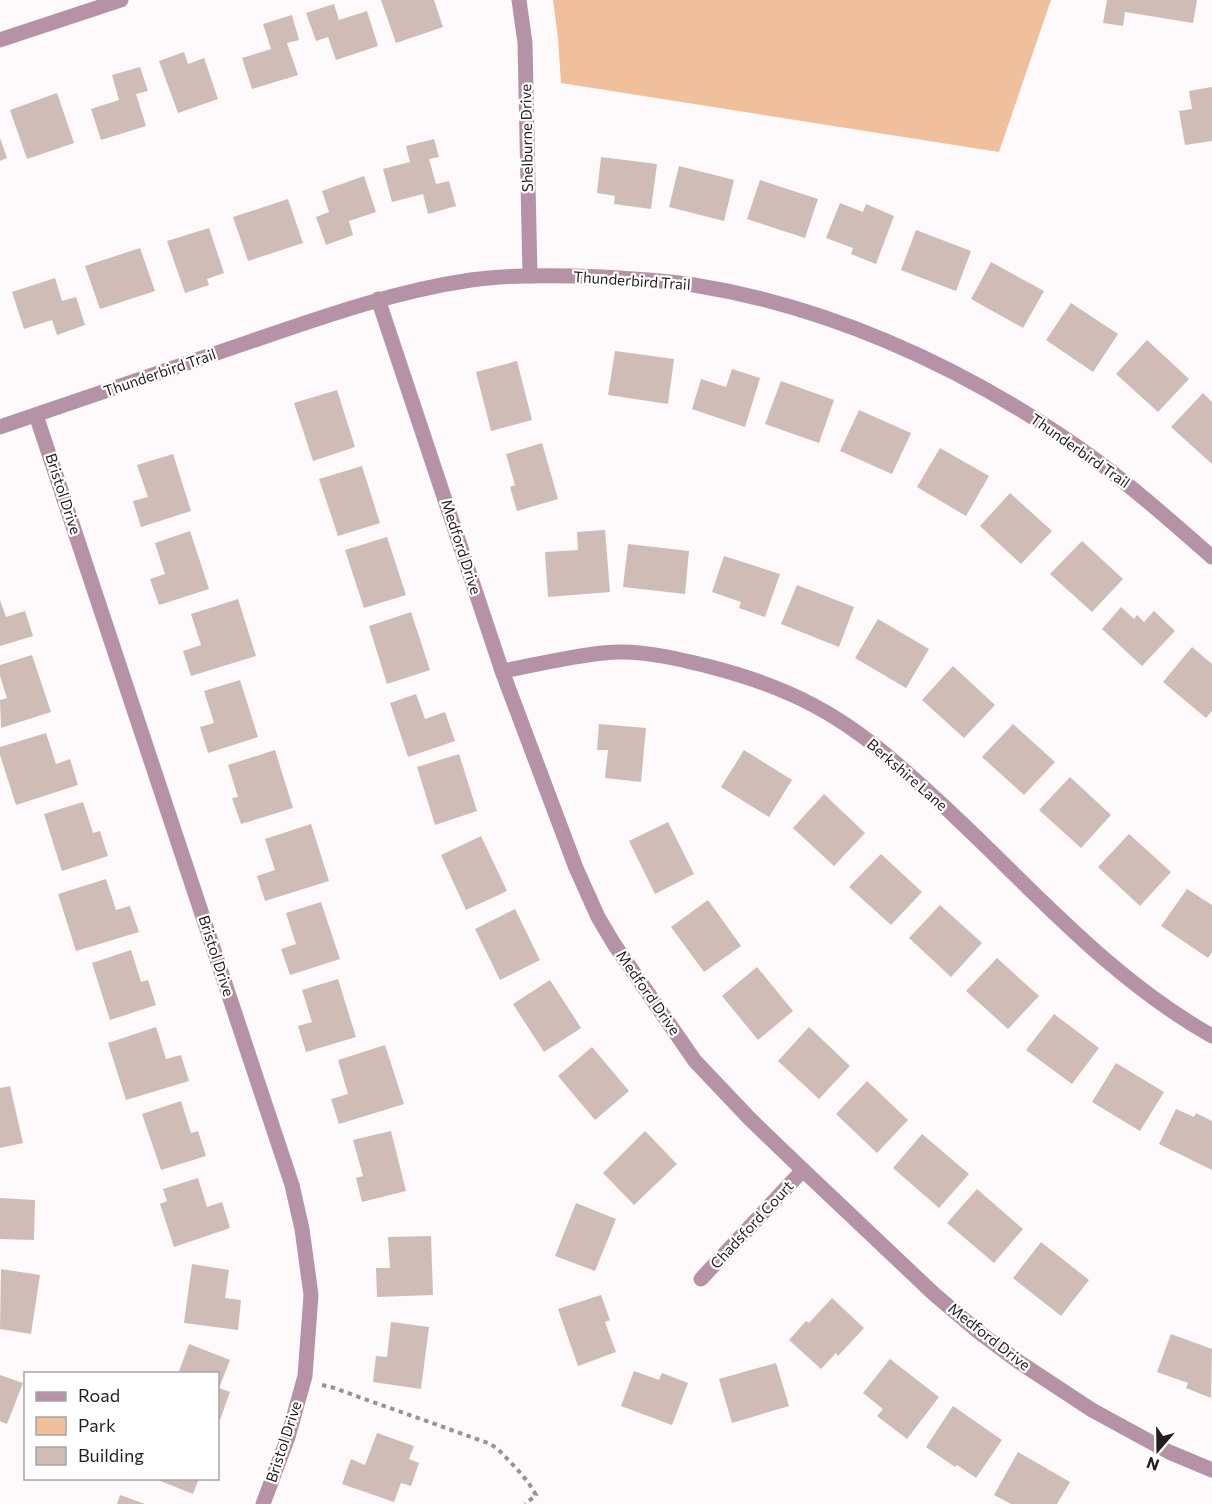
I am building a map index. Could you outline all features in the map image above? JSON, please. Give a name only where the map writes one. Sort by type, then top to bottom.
[{"type":"street","points":[[0,40],[121,0]]},
{"type":"street","name":"Shelburne Drive","points":[[519,0],[525,43],[530,276]]},
{"type":"street","name":"Thunderbird Trail","points":[[0,427],[378,299],[472,280],[530,276],[631,278],[694,285],[793,308],[871,335],[944,367],[1013,405],[1057,433],[1128,484],[1212,556]]},
{"type":"street","name":"Medford Drive","points":[[378,299],[502,671],[576,868],[598,917],[614,944],[695,1061],[750,1119],[934,1294],[1018,1362],[1092,1410],[1169,1452],[1212,1470]]},
{"type":"street","name":"Bristol Drive","points":[[36,415],[292,1185],[302,1229],[311,1295],[303,1383],[288,1437],[263,1504]]},
{"type":"street","name":"Berkshire Lane","points":[[502,671],[618,652],[679,659],[747,677],[813,705],[880,748],[986,844],[1059,920],[1116,969],[1173,1011],[1212,1036]]},
{"type":"street","name":"Chadsford Court","points":[[701,1279],[803,1170]]},
{"type":"path","points":[[303,1383],[331,1387],[497,1448],[528,1482],[536,1495],[525,1504]]},
{"type":"green space","points":[[553,0],[1051,0],[999,152],[561,83]]},
{"type":"building","points":[[381,0],[434,0],[443,27],[396,43]]},
{"type":"building","points":[[1107,0],[1197,0],[1193,23],[1125,12],[1123,26],[1103,23]]},
{"type":"building","points":[[334,4],[339,20],[367,11],[378,46],[336,60],[328,37],[316,41],[306,13]]},
{"type":"building","points":[[292,15],[299,40],[287,43],[298,75],[252,89],[242,58],[271,49],[263,24]]},
{"type":"building","points":[[184,52],[188,64],[204,58],[218,99],[178,113],[159,61]]},
{"type":"building","points":[[140,67],[148,91],[136,94],[146,126],[101,140],[91,109],[119,100],[112,75]]},
{"type":"building","points":[[1212,87],[1212,141],[1185,145],[1179,111],[1192,109],[1189,91]]},
{"type":"building","points":[[57,93],[74,143],[27,159],[10,110]]},
{"type":"building","points":[[0,138],[7,158],[0,161]]},
{"type":"building","points":[[434,139],[439,157],[429,159],[436,184],[449,181],[456,206],[428,214],[423,194],[392,202],[383,169],[410,162],[406,146]]},
{"type":"building","points":[[601,157],[657,164],[651,209],[614,204],[615,196],[597,193]]},
{"type":"building","points":[[679,166],[734,180],[724,221],[669,207]]},
{"type":"building","points":[[364,176],[376,212],[349,221],[353,235],[326,245],[316,217],[329,212],[322,191]]},
{"type":"building","points":[[760,180],[818,199],[805,238],[747,219]]},
{"type":"building","points":[[288,199],[303,243],[248,261],[233,217]]},
{"type":"building","points":[[840,203],[863,212],[866,204],[894,216],[876,264],[851,254],[853,248],[826,238]]},
{"type":"building","points":[[209,228],[224,273],[207,279],[209,285],[185,293],[167,241]]},
{"type":"building","points":[[916,230],[971,251],[956,291],[901,270]]},
{"type":"building","points":[[140,248],[155,291],[100,309],[85,266]]},
{"type":"building","points":[[991,262],[1044,291],[1023,328],[971,299]]},
{"type":"building","points":[[55,278],[62,301],[76,297],[85,325],[57,335],[52,320],[24,329],[12,292]]},
{"type":"building","points":[[1071,303],[1118,334],[1093,372],[1046,340]]},
{"type":"building","points":[[1147,340],[1189,379],[1158,412],[1116,374]]},
{"type":"building","points":[[615,351],[674,359],[668,404],[608,395]]},
{"type":"building","points":[[517,361],[532,420],[491,431],[476,372]]},
{"type":"building","points":[[732,369],[760,378],[745,427],[692,409],[701,379],[726,387]]},
{"type":"building","points":[[781,381],[834,400],[819,443],[765,424]]},
{"type":"building","points":[[337,390],[355,447],[313,461],[294,403]]},
{"type":"building","points":[[1203,393],[1212,402],[1212,464],[1171,427]]},
{"type":"building","points":[[859,410],[911,433],[892,474],[840,451]]},
{"type":"building","points":[[542,443],[558,499],[517,511],[510,487],[515,485],[506,454]]},
{"type":"building","points":[[940,448],[989,476],[966,516],[917,487]]},
{"type":"building","points":[[173,454],[191,511],[141,527],[133,501],[148,497],[137,465]]},
{"type":"building","points":[[362,466],[380,523],[338,536],[319,479]]},
{"type":"building","points":[[1010,493],[1052,531],[1021,564],[980,526]]},
{"type":"building","points":[[605,530],[610,592],[548,597],[545,552],[578,550],[577,532]]},
{"type":"building","points":[[190,531],[209,589],[159,605],[150,579],[165,574],[155,543]]},
{"type":"building","points":[[387,537],[406,595],[364,608],[345,550]]},
{"type":"building","points":[[1082,541],[1123,579],[1092,612],[1050,574]]},
{"type":"building","points":[[628,544],[689,551],[685,594],[623,587]]},
{"type":"building","points":[[724,556],[780,574],[765,617],[739,608],[741,602],[712,592]]},
{"type":"building","points":[[797,585],[854,607],[839,647],[781,624]]},
{"type":"building","points":[[238,599],[256,656],[191,676],[183,651],[201,645],[191,614]]},
{"type":"building","points":[[0,600],[6,617],[25,611],[33,636],[0,646]]},
{"type":"building","points":[[1121,607],[1134,619],[1137,615],[1144,622],[1154,611],[1175,631],[1142,666],[1102,629]]},
{"type":"building","points":[[411,612],[430,670],[387,684],[369,626]]},
{"type":"building","points":[[878,619],[929,649],[906,688],[855,658]]},
{"type":"building","points":[[1192,647],[1212,664],[1212,711],[1206,718],[1163,682]]},
{"type":"building","points":[[32,655],[51,712],[1,728],[0,700],[7,698],[0,676],[0,665]]},
{"type":"building","points":[[953,666],[995,705],[964,738],[922,700]]},
{"type":"building","points":[[240,680],[258,737],[208,753],[200,727],[214,723],[204,691]]},
{"type":"building","points":[[416,694],[425,719],[445,712],[455,741],[408,757],[390,703]]},
{"type":"building","points":[[599,724],[646,728],[641,782],[605,778],[608,750],[597,750]]},
{"type":"building","points":[[1013,724],[1055,762],[1024,795],[982,757]]},
{"type":"building","points":[[46,733],[56,764],[70,759],[78,785],[16,805],[0,755],[0,747]]},
{"type":"building","points":[[275,750],[293,808],[241,824],[232,798],[238,797],[228,765]]},
{"type":"building","points":[[744,750],[792,780],[769,817],[721,787]]},
{"type":"building","points":[[459,754],[477,811],[435,825],[417,767]]},
{"type":"building","points":[[1070,777],[1111,815],[1081,848],[1039,810]]},
{"type":"building","points":[[824,794],[865,833],[834,866],[793,828]]},
{"type":"building","points":[[83,802],[93,833],[100,831],[108,856],[62,871],[44,814]]},
{"type":"building","points":[[668,822],[694,874],[655,894],[629,841]]},
{"type":"building","points":[[311,824],[329,881],[265,901],[257,876],[275,870],[265,839]]},
{"type":"building","points":[[1129,834],[1171,872],[1140,906],[1098,867]]},
{"type":"building","points":[[481,836],[507,891],[466,910],[441,855]]},
{"type":"building","points":[[881,854],[922,892],[891,925],[849,887]]},
{"type":"building","points":[[106,879],[116,910],[130,906],[139,932],[76,951],[58,894]]},
{"type":"building","points":[[1187,889],[1212,905],[1212,952],[1208,958],[1161,926]]},
{"type":"building","points":[[708,900],[741,946],[704,972],[671,927]]},
{"type":"building","points":[[321,902],[340,959],[290,975],[281,949],[296,944],[286,913]]},
{"type":"building","points":[[940,905],[982,943],[951,977],[909,938]]},
{"type":"building","points":[[515,909],[540,960],[500,980],[475,929]]},
{"type":"building","points":[[131,950],[141,982],[148,980],[156,1005],[110,1020],[92,963]]},
{"type":"building","points":[[997,958],[1039,996],[1008,1029],[966,991]]},
{"type":"building","points":[[757,967],[793,1011],[758,1040],[722,996]]},
{"type":"building","points":[[338,979],[356,1037],[306,1052],[298,1026],[312,1022],[302,990]]},
{"type":"building","points":[[550,980],[581,1028],[544,1052],[513,1004]]},
{"type":"building","points":[[1054,1014],[1099,1048],[1072,1084],[1026,1050]]},
{"type":"building","points":[[156,1027],[166,1059],[181,1055],[189,1081],[126,1100],[108,1043]]},
{"type":"building","points":[[809,1027],[850,1066],[819,1099],[778,1061]]},
{"type":"building","points":[[385,1045],[404,1104],[339,1124],[331,1099],[348,1094],[338,1060]]},
{"type":"building","points":[[592,1047],[629,1091],[595,1120],[558,1076]]},
{"type":"building","points":[[1116,1063],[1164,1092],[1140,1131],[1092,1102]]},
{"type":"building","points":[[867,1081],[908,1120],[877,1153],[836,1114]]},
{"type":"building","points":[[10,1086],[23,1143],[0,1148],[0,1088]]},
{"type":"building","points":[[181,1101],[191,1133],[198,1131],[206,1156],[161,1170],[142,1114]]},
{"type":"building","points":[[1176,1109],[1194,1117],[1196,1113],[1212,1121],[1212,1170],[1159,1144]]},
{"type":"building","points":[[391,1131],[406,1191],[362,1202],[356,1178],[363,1176],[353,1140]]},
{"type":"building","points":[[645,1131],[677,1164],[634,1205],[603,1173]]},
{"type":"building","points":[[922,1134],[969,1174],[939,1208],[893,1168]]},
{"type":"building","points":[[198,1178],[207,1207],[222,1202],[230,1228],[174,1247],[160,1204],[167,1201],[163,1189]]},
{"type":"building","points":[[977,1189],[1023,1229],[994,1263],[947,1223]]},
{"type":"building","points":[[0,1198],[35,1200],[34,1240],[0,1239]]},
{"type":"building","points":[[576,1203],[616,1219],[595,1271],[555,1256]]},
{"type":"building","points":[[431,1236],[433,1295],[377,1297],[376,1268],[390,1268],[388,1237]]},
{"type":"building","points":[[1041,1242],[1089,1280],[1061,1316],[1013,1278]]},
{"type":"building","points":[[192,1264],[229,1270],[225,1298],[241,1300],[238,1330],[184,1323]]},
{"type":"building","points":[[1,1269],[40,1275],[31,1334],[0,1329]]},
{"type":"building","points":[[601,1295],[610,1320],[605,1322],[616,1352],[578,1366],[558,1309]]},
{"type":"building","points":[[832,1298],[864,1328],[838,1356],[836,1353],[821,1369],[789,1340],[806,1321],[809,1323]]},
{"type":"building","points":[[391,1322],[429,1327],[421,1389],[373,1382],[376,1356],[387,1357]]},
{"type":"building","points":[[1171,1334],[1212,1349],[1211,1398],[1186,1388],[1188,1383],[1157,1372]]},
{"type":"building","points":[[189,1344],[230,1360],[219,1388],[219,1372],[179,1372]]},
{"type":"building","points":[[890,1359],[939,1397],[907,1439],[877,1416],[883,1409],[863,1393]]},
{"type":"building","points":[[776,1363],[789,1406],[732,1423],[719,1379]]},
{"type":"building","points":[[634,1371],[659,1380],[662,1373],[688,1383],[672,1425],[621,1406]]},
{"type":"building","points":[[0,1375],[23,1383],[7,1424],[0,1421]]},
{"type":"building","points":[[219,1388],[230,1392],[219,1420]]},
{"type":"building","points":[[953,1406],[1002,1440],[976,1478],[926,1447]]},
{"type":"building","points":[[377,1433],[414,1446],[409,1459],[419,1463],[411,1486],[401,1483],[394,1502],[342,1484],[351,1459],[365,1465]]},
{"type":"building","points":[[1018,1452],[1070,1482],[1057,1504],[1011,1504],[994,1495]]},
{"type":"building","points":[[158,1480],[198,1480],[193,1494]]},
{"type":"building","points":[[120,1495],[145,1504],[117,1504]]}]
